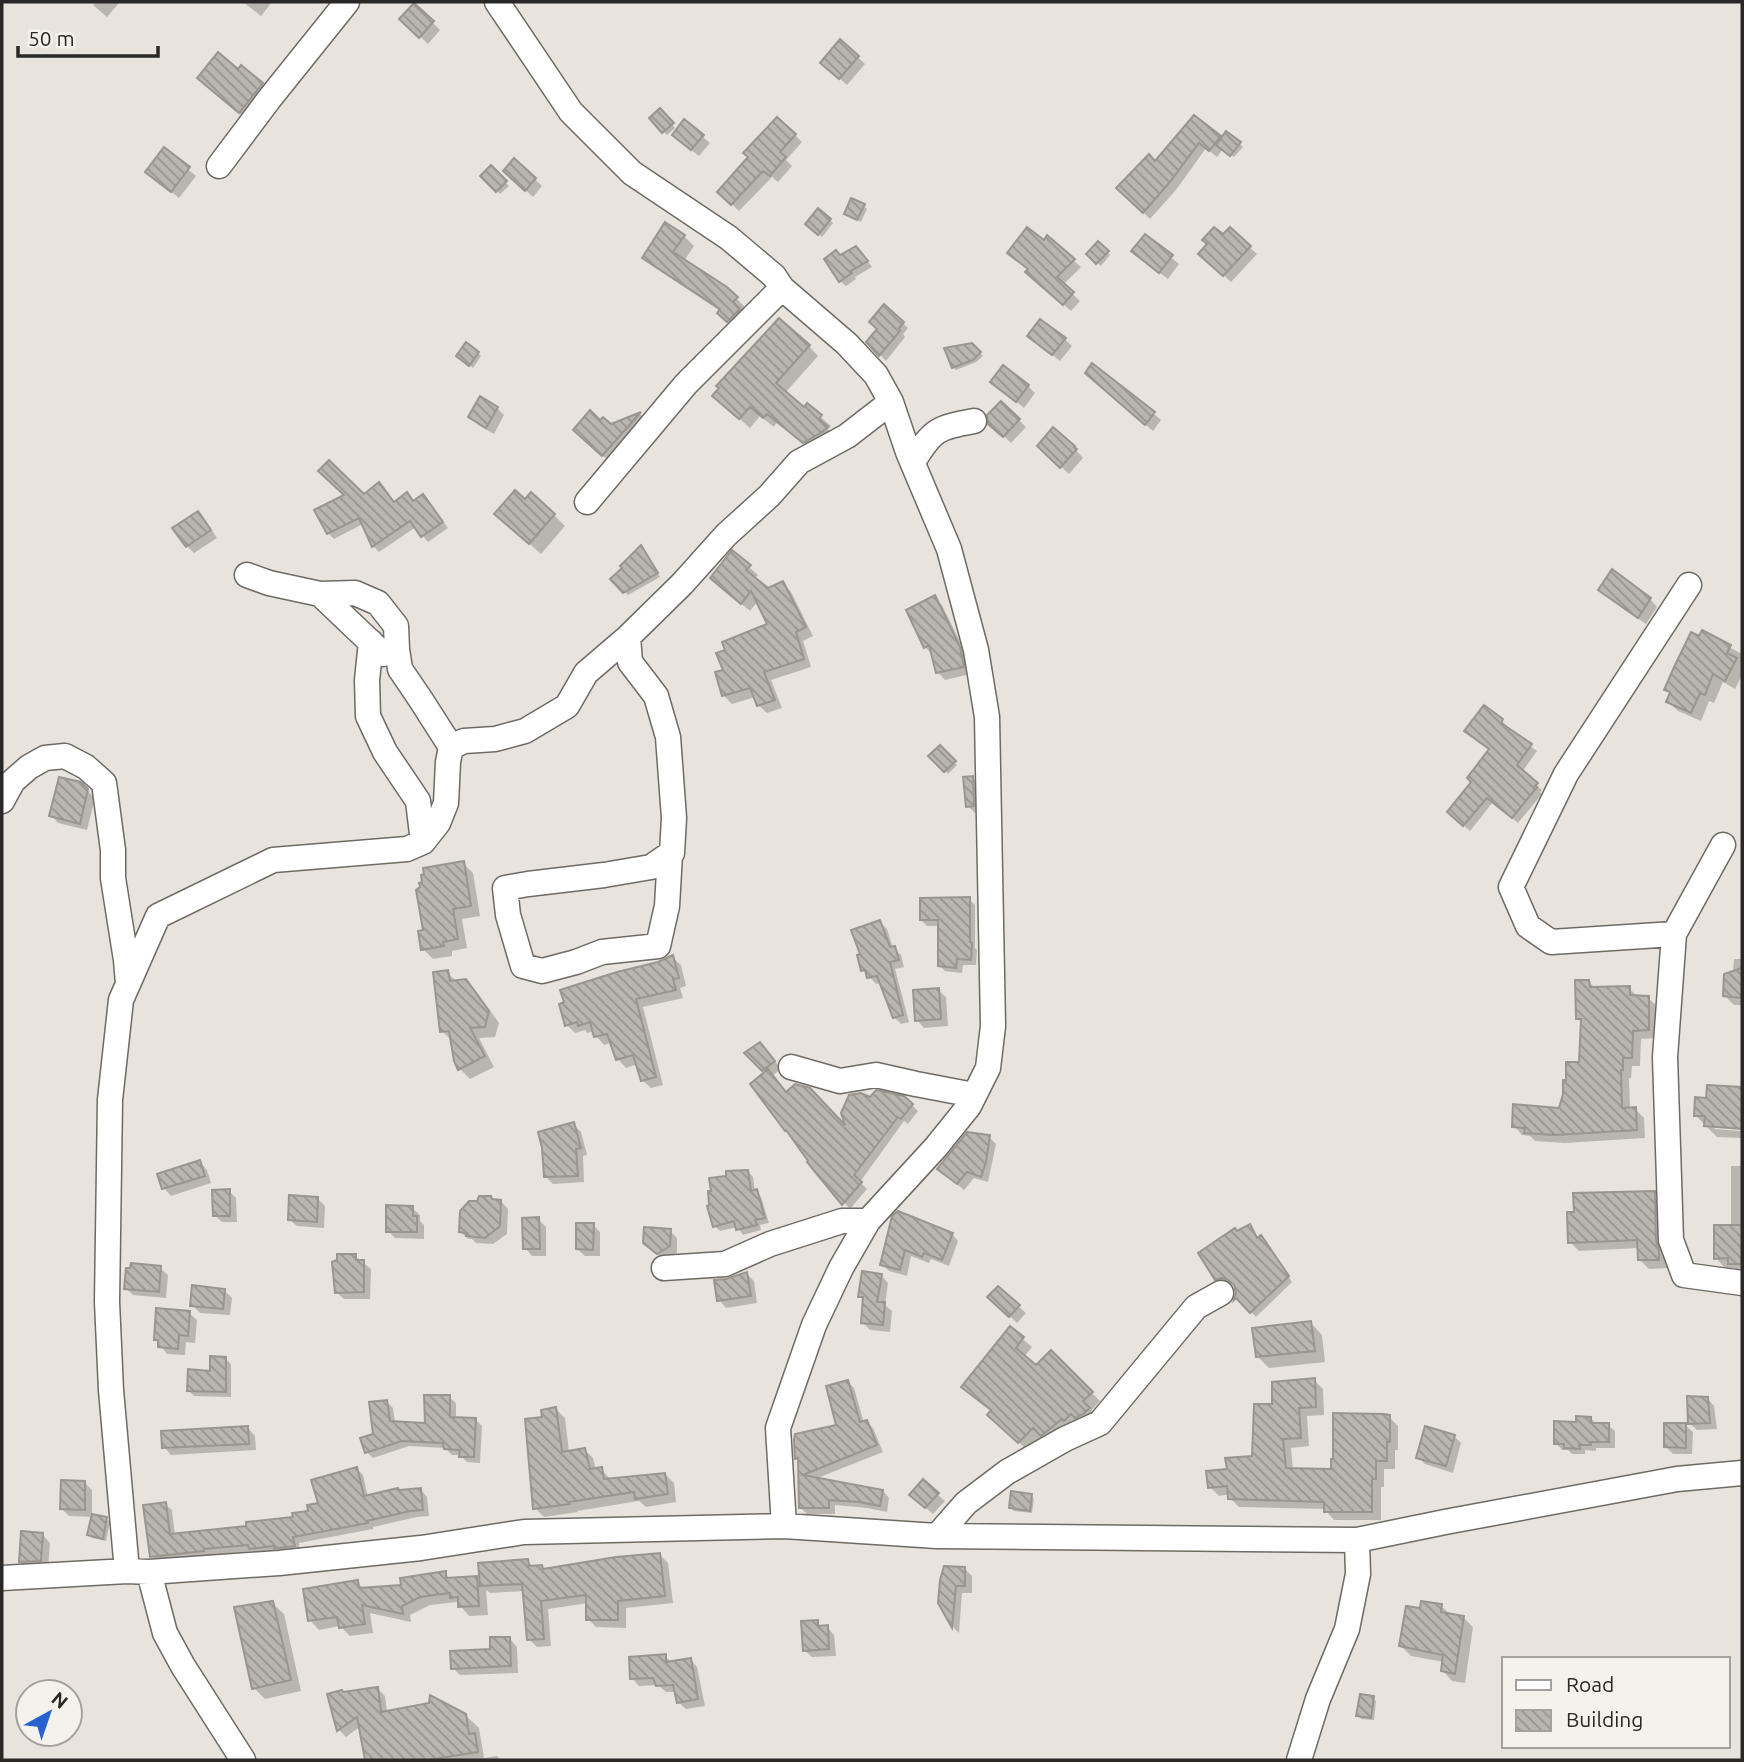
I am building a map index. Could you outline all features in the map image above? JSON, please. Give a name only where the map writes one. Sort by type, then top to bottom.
[{"type":"street","points":[[219,166],[347,2]]},
{"type":"street","points":[[497,2],[571,112],[632,173],[729,238],[847,344],[876,375],[891,402],[912,462],[949,549],[975,650],[987,717],[993,1026],[988,1068],[969,1106],[936,1147],[868,1221],[841,1268],[814,1325],[778,1428],[784,1526]]},
{"type":"street","points":[[587,502],[686,384],[782,288]]},
{"type":"street","points":[[450,747],[464,741],[495,739],[525,731],[567,706],[586,673],[628,637],[726,535],[769,496],[799,462],[846,436],[891,402]]},
{"type":"street","points":[[912,462],[926,441],[943,427],[974,421]]},
{"type":"street","points":[[247,576],[320,594],[355,593],[378,603],[397,626],[400,669]]},
{"type":"street","points":[[1674,934],[1551,942],[1528,926],[1511,887],[1566,774],[1689,585]]},
{"type":"street","points":[[119,918],[158,916],[273,860],[407,849],[423,842],[438,822],[446,803],[450,747],[400,669],[320,594]]},
{"type":"street","points":[[628,637],[630,662],[656,696],[668,737],[674,818],[667,906],[658,946],[602,952],[542,971],[523,966],[508,915],[505,888],[651,867],[670,854]]},
{"type":"street","points":[[371,642],[367,680],[368,716],[385,752],[418,801],[423,842]]},
{"type":"street","points":[[2,801],[13,781],[29,767],[46,758],[65,756],[86,767],[104,783],[113,850],[113,878],[128,985]]},
{"type":"street","points":[[1723,845],[1674,934],[1665,1057],[1671,1240],[1684,1275],[1742,1283]]},
{"type":"street","points":[[158,916],[121,1000],[110,1100],[107,1302],[111,1390],[138,1572],[183,1666],[243,1760]]},
{"type":"street","points":[[791,1067],[840,1081],[876,1075],[974,1094]]},
{"type":"street","points":[[664,1268],[724,1264],[770,1244],[842,1221],[868,1221]]},
{"type":"street","points":[[937,1536],[966,1503],[1007,1472],[1065,1439],[1100,1423],[1196,1307],[1221,1293]]},
{"type":"street","points":[[2,1578],[279,1563],[421,1548],[524,1532],[784,1526],[937,1536],[1357,1540],[1677,1479],[1742,1473]]},
{"type":"street","points":[[1299,1760],[1318,1699],[1347,1629],[1358,1574],[1357,1540]]},
{"type":"building","points":[[414,3],[434,21],[419,38],[399,19]]},
{"type":"building","points":[[840,39],[859,56],[839,79],[820,63]]},
{"type":"building","points":[[218,52],[238,69],[241,65],[263,83],[239,113],[197,78]]},
{"type":"building","points":[[660,108],[674,123],[662,133],[649,118]]},
{"type":"building","points":[[1194,115],[1221,136],[1209,151],[1199,143],[1143,213],[1116,188],[1149,154],[1155,161]]},
{"type":"building","points":[[777,117],[796,134],[780,152],[786,157],[770,176],[763,171],[731,205],[717,192],[748,157],[743,153]]},
{"type":"building","points":[[684,119],[704,135],[691,150],[672,135]]},
{"type":"building","points":[[1226,131],[1241,142],[1230,156],[1216,145]]},
{"type":"building","points":[[164,147],[190,167],[171,192],[145,172]]},
{"type":"building","points":[[514,158],[536,178],[525,191],[503,171]]},
{"type":"building","points":[[491,165],[507,181],[496,192],[480,176]]},
{"type":"building","points":[[851,198],[865,204],[857,220],[844,214]]},
{"type":"building","points":[[818,208],[831,219],[818,235],[805,224]]},
{"type":"building","points":[[665,222],[685,235],[673,252],[738,297],[733,302],[740,309],[727,322],[717,313],[720,309],[642,258]]},
{"type":"building","points":[[1027,227],[1044,240],[1047,235],[1075,259],[1057,277],[1074,292],[1063,305],[1025,272],[1028,269],[1007,253]]},
{"type":"building","points":[[1214,227],[1223,234],[1230,227],[1251,246],[1223,276],[1198,254],[1207,244],[1202,240]]},
{"type":"building","points":[[1145,234],[1173,255],[1159,273],[1131,251]]},
{"type":"building","points":[[1098,241],[1109,251],[1096,264],[1086,254]]},
{"type":"building","points":[[856,246],[868,261],[839,282],[824,259],[836,250],[840,255]]},
{"type":"building","points":[[884,304],[904,322],[899,328],[900,331],[879,356],[866,342],[877,329],[869,322]]},
{"type":"building","points":[[779,318],[810,345],[776,383],[804,407],[807,403],[822,415],[819,419],[828,427],[803,443],[767,414],[763,418],[750,407],[739,419],[712,396],[719,388],[716,386]]},
{"type":"building","points":[[1040,319],[1066,338],[1052,355],[1027,336]]},
{"type":"building","points":[[466,342],[479,352],[469,366],[456,356]]},
{"type":"building","points":[[972,343],[981,352],[973,360],[952,368],[944,348]]},
{"type":"building","points":[[1092,363],[1155,412],[1145,425],[1085,373]]},
{"type":"building","points":[[1003,365],[1029,385],[1016,402],[990,382]]},
{"type":"building","points":[[480,396],[498,407],[486,428],[468,417]]},
{"type":"building","points":[[1001,401],[1020,419],[1003,437],[988,424],[987,415]]},
{"type":"building","points":[[590,410],[600,420],[603,417],[611,424],[641,412],[602,456],[573,430]]},
{"type":"building","points":[[1053,427],[1077,449],[1060,468],[1037,446]]},
{"type":"building","points":[[329,460],[364,494],[379,482],[394,502],[407,492],[413,501],[423,494],[443,522],[421,537],[410,521],[372,547],[359,518],[327,534],[314,510],[344,495],[318,471]]},
{"type":"building","points":[[515,490],[525,499],[531,492],[555,514],[529,544],[494,514]]},
{"type":"building","points":[[198,511],[211,530],[186,547],[172,528]]},
{"type":"building","points":[[641,545],[658,573],[623,593],[610,579]]},
{"type":"building","points":[[732,550],[751,565],[746,570],[768,588],[783,581],[806,627],[796,632],[804,659],[764,672],[775,700],[757,706],[750,688],[722,696],[715,672],[723,670],[716,653],[725,650],[722,642],[767,624],[751,591],[741,604],[710,578]]},
{"type":"building","points":[[1612,569],[1651,598],[1638,618],[1598,590]]},
{"type":"building","points":[[935,595],[960,647],[964,667],[936,673],[929,645],[924,648],[906,610]]},
{"type":"building","points":[[1702,630],[1731,645],[1727,653],[1737,658],[1725,681],[1713,674],[1705,695],[1700,693],[1691,713],[1666,702],[1670,692],[1664,690],[1691,632],[1699,636]]},
{"type":"building","points":[[1484,705],[1503,719],[1501,723],[1532,744],[1517,765],[1538,783],[1512,818],[1487,798],[1463,826],[1447,812],[1471,782],[1467,778],[1489,749],[1464,731]]},
{"type":"building","points":[[940,745],[956,761],[944,772],[928,756]]},
{"type":"building","points":[[973,776],[974,806],[966,807],[963,777]]},
{"type":"building","points":[[59,777],[81,782],[88,789],[80,824],[49,816]]},
{"type":"building","points":[[464,861],[471,906],[453,909],[458,939],[443,942],[444,946],[421,950],[418,931],[423,930],[416,890],[422,882],[423,868]]},
{"type":"building","points":[[970,897],[971,960],[957,959],[956,968],[938,966],[938,920],[920,920],[920,898]]},
{"type":"building","points":[[880,920],[890,947],[895,946],[899,960],[890,962],[903,1015],[893,1018],[877,976],[867,978],[865,970],[861,971],[857,955],[860,954],[851,930]]},
{"type":"building","points":[[673,955],[679,978],[673,979],[676,990],[636,999],[656,1077],[641,1081],[633,1055],[616,1060],[607,1034],[594,1037],[590,1022],[565,1026],[559,1004],[564,1002],[560,990],[658,962]]},
{"type":"building","points":[[1742,968],[1742,998],[1723,996],[1724,974]]},
{"type":"building","points":[[448,970],[450,981],[466,979],[489,1011],[485,1027],[470,1028],[485,1056],[458,1070],[449,1031],[440,1032],[433,972]]},
{"type":"building","points":[[1575,980],[1589,980],[1590,987],[1630,986],[1630,995],[1649,996],[1649,1030],[1633,1031],[1632,1058],[1623,1058],[1621,1070],[1622,1108],[1636,1107],[1637,1130],[1555,1135],[1524,1133],[1525,1128],[1512,1127],[1513,1104],[1559,1108],[1563,1080],[1566,1080],[1566,1062],[1579,1062],[1581,1019],[1576,1019]]},
{"type":"building","points":[[939,988],[941,1019],[915,1021],[913,990]]},
{"type":"building","points":[[760,1042],[775,1061],[762,1071],[744,1053]]},
{"type":"building","points":[[768,1069],[786,1092],[795,1084],[810,1088],[845,1125],[841,1113],[849,1095],[861,1093],[870,1097],[876,1090],[904,1096],[913,1104],[901,1119],[898,1117],[854,1175],[862,1182],[842,1205],[750,1084]]},
{"type":"building","points":[[1707,1085],[1742,1087],[1742,1129],[1704,1126],[1705,1116],[1694,1116],[1695,1097],[1706,1098]]},
{"type":"building","points":[[574,1122],[581,1148],[576,1149],[578,1176],[544,1177],[538,1132]]},
{"type":"building","points":[[967,1132],[990,1135],[986,1162],[981,1177],[967,1172],[957,1184],[937,1169]]},
{"type":"building","points":[[200,1160],[205,1176],[162,1189],[157,1174]]},
{"type":"building","points":[[748,1170],[751,1191],[757,1189],[765,1218],[755,1220],[757,1225],[736,1230],[734,1221],[713,1227],[707,1206],[708,1191],[711,1191],[709,1178],[726,1176],[726,1171]]},
{"type":"building","points":[[230,1189],[230,1216],[213,1216],[212,1190]]},
{"type":"building","points":[[1655,1191],[1659,1260],[1638,1260],[1637,1240],[1568,1243],[1567,1212],[1574,1212],[1573,1193]]},
{"type":"building","points":[[289,1195],[318,1197],[317,1222],[288,1220]]},
{"type":"building","points":[[479,1196],[491,1196],[492,1199],[501,1200],[500,1226],[485,1238],[466,1236],[467,1233],[459,1232],[460,1211],[469,1201],[477,1201]]},
{"type":"building","points":[[386,1205],[413,1206],[413,1216],[417,1216],[417,1232],[386,1232]]},
{"type":"building","points":[[898,1211],[953,1233],[942,1260],[924,1253],[922,1257],[905,1250],[900,1270],[880,1265],[892,1216]]},
{"type":"building","points":[[539,1217],[540,1249],[523,1249],[522,1218]]},
{"type":"building","points":[[576,1223],[594,1223],[593,1250],[576,1249]]},
{"type":"building","points":[[1250,1224],[1257,1238],[1261,1235],[1289,1276],[1250,1313],[1236,1298],[1234,1300],[1234,1285],[1222,1278],[1215,1280],[1198,1253],[1235,1228],[1237,1231]]},
{"type":"building","points":[[1714,1225],[1742,1225],[1742,1264],[1728,1264],[1728,1258],[1714,1259]]},
{"type":"building","points":[[644,1227],[671,1229],[670,1246],[657,1254],[643,1243]]},
{"type":"building","points":[[337,1254],[356,1254],[356,1260],[364,1260],[364,1292],[335,1293],[332,1262],[337,1260]]},
{"type":"building","points":[[131,1263],[161,1266],[159,1292],[124,1289],[126,1268],[130,1268]]},
{"type":"building","points":[[862,1271],[882,1274],[877,1302],[885,1302],[883,1325],[861,1323],[863,1297],[858,1297]]},
{"type":"building","points":[[747,1272],[751,1296],[717,1301],[714,1280]]},
{"type":"building","points":[[192,1285],[225,1289],[223,1309],[190,1306]]},
{"type":"building","points":[[998,1286],[1020,1305],[1009,1317],[987,1297]]},
{"type":"building","points":[[156,1308],[190,1311],[188,1336],[179,1335],[178,1349],[158,1347],[158,1340],[154,1340]]},
{"type":"building","points":[[1311,1321],[1315,1351],[1256,1357],[1252,1328]]},
{"type":"building","points":[[1010,1326],[1024,1337],[1016,1348],[1036,1365],[1051,1350],[1093,1392],[1083,1401],[1090,1408],[1083,1414],[1075,1418],[1071,1414],[1041,1436],[1033,1428],[1018,1443],[987,1415],[991,1410],[961,1387]]},
{"type":"building","points":[[210,1356],[226,1357],[226,1392],[187,1391],[188,1369],[210,1371]]},
{"type":"building","points":[[1315,1378],[1316,1407],[1299,1408],[1301,1438],[1283,1439],[1286,1468],[1331,1469],[1333,1413],[1390,1415],[1387,1461],[1376,1461],[1376,1479],[1372,1479],[1372,1512],[1324,1512],[1324,1502],[1228,1499],[1227,1486],[1208,1488],[1206,1471],[1227,1469],[1225,1458],[1252,1456],[1254,1404],[1272,1404],[1272,1382]]},
{"type":"building","points":[[848,1380],[860,1422],[867,1420],[877,1445],[803,1475],[883,1490],[880,1506],[829,1500],[829,1508],[799,1508],[795,1434],[836,1425],[826,1386]]},
{"type":"building","points":[[424,1395],[450,1395],[450,1417],[476,1418],[474,1457],[459,1457],[460,1450],[444,1449],[443,1443],[402,1441],[365,1453],[360,1438],[373,1434],[369,1402],[387,1400],[390,1421],[425,1423]]},
{"type":"building","points":[[1687,1396],[1708,1397],[1710,1423],[1688,1424]]},
{"type":"building","points":[[556,1407],[562,1452],[585,1448],[590,1469],[602,1467],[604,1479],[665,1473],[668,1494],[635,1499],[634,1492],[533,1509],[525,1419],[542,1417],[541,1410]]},
{"type":"building","points":[[1576,1416],[1591,1417],[1591,1423],[1609,1423],[1609,1442],[1591,1442],[1591,1445],[1579,1445],[1580,1449],[1554,1444],[1554,1421],[1576,1422]]},
{"type":"building","points":[[1664,1423],[1686,1423],[1686,1448],[1664,1447]]},
{"type":"building","points":[[248,1426],[249,1444],[162,1448],[161,1431]]},
{"type":"building","points":[[1425,1426],[1455,1435],[1446,1466],[1416,1458]]},
{"type":"building","points":[[357,1467],[364,1496],[398,1488],[421,1488],[423,1510],[293,1537],[295,1546],[249,1549],[248,1545],[150,1557],[143,1505],[166,1502],[170,1534],[246,1526],[246,1522],[293,1517],[292,1513],[308,1511],[307,1505],[318,1503],[311,1480]]},
{"type":"building","points":[[923,1479],[939,1493],[925,1508],[909,1495]]},
{"type":"building","points":[[61,1480],[85,1481],[85,1510],[60,1509]]},
{"type":"building","points":[[1011,1491],[1032,1494],[1030,1511],[1009,1508]]},
{"type":"building","points":[[92,1514],[107,1517],[103,1539],[87,1535]]},
{"type":"building","points":[[21,1531],[43,1533],[41,1561],[19,1562]]},
{"type":"building","points":[[660,1553],[665,1596],[618,1601],[618,1620],[586,1620],[586,1595],[541,1601],[544,1639],[527,1640],[522,1584],[480,1586],[478,1563],[528,1559],[529,1566],[542,1565],[543,1569]]},
{"type":"building","points":[[944,1566],[965,1567],[965,1586],[956,1586],[952,1628],[938,1603]]},
{"type":"building","points":[[446,1571],[446,1578],[477,1576],[479,1606],[458,1607],[458,1597],[450,1598],[450,1593],[420,1597],[402,1606],[403,1614],[362,1605],[365,1624],[339,1628],[337,1617],[308,1621],[303,1589],[358,1580],[359,1588],[401,1585],[400,1578]]},
{"type":"building","points":[[273,1601],[291,1680],[252,1689],[234,1607]]},
{"type":"building","points":[[1421,1601],[1442,1604],[1441,1612],[1464,1616],[1455,1674],[1441,1671],[1443,1655],[1399,1646],[1406,1606],[1420,1608]]},
{"type":"building","points":[[818,1620],[818,1626],[828,1625],[829,1649],[803,1651],[801,1621]]},
{"type":"building","points":[[490,1637],[510,1637],[511,1666],[451,1669],[450,1651],[490,1649]]},
{"type":"building","points":[[666,1654],[666,1662],[691,1658],[698,1699],[677,1703],[673,1685],[656,1686],[653,1678],[630,1679],[629,1657]]},
{"type":"building","points":[[378,1687],[381,1712],[429,1703],[430,1695],[466,1714],[469,1734],[475,1733],[478,1752],[428,1760],[365,1760],[357,1717],[337,1731],[327,1694]]},
{"type":"building","points":[[1360,1694],[1374,1696],[1371,1718],[1356,1716]]}]
